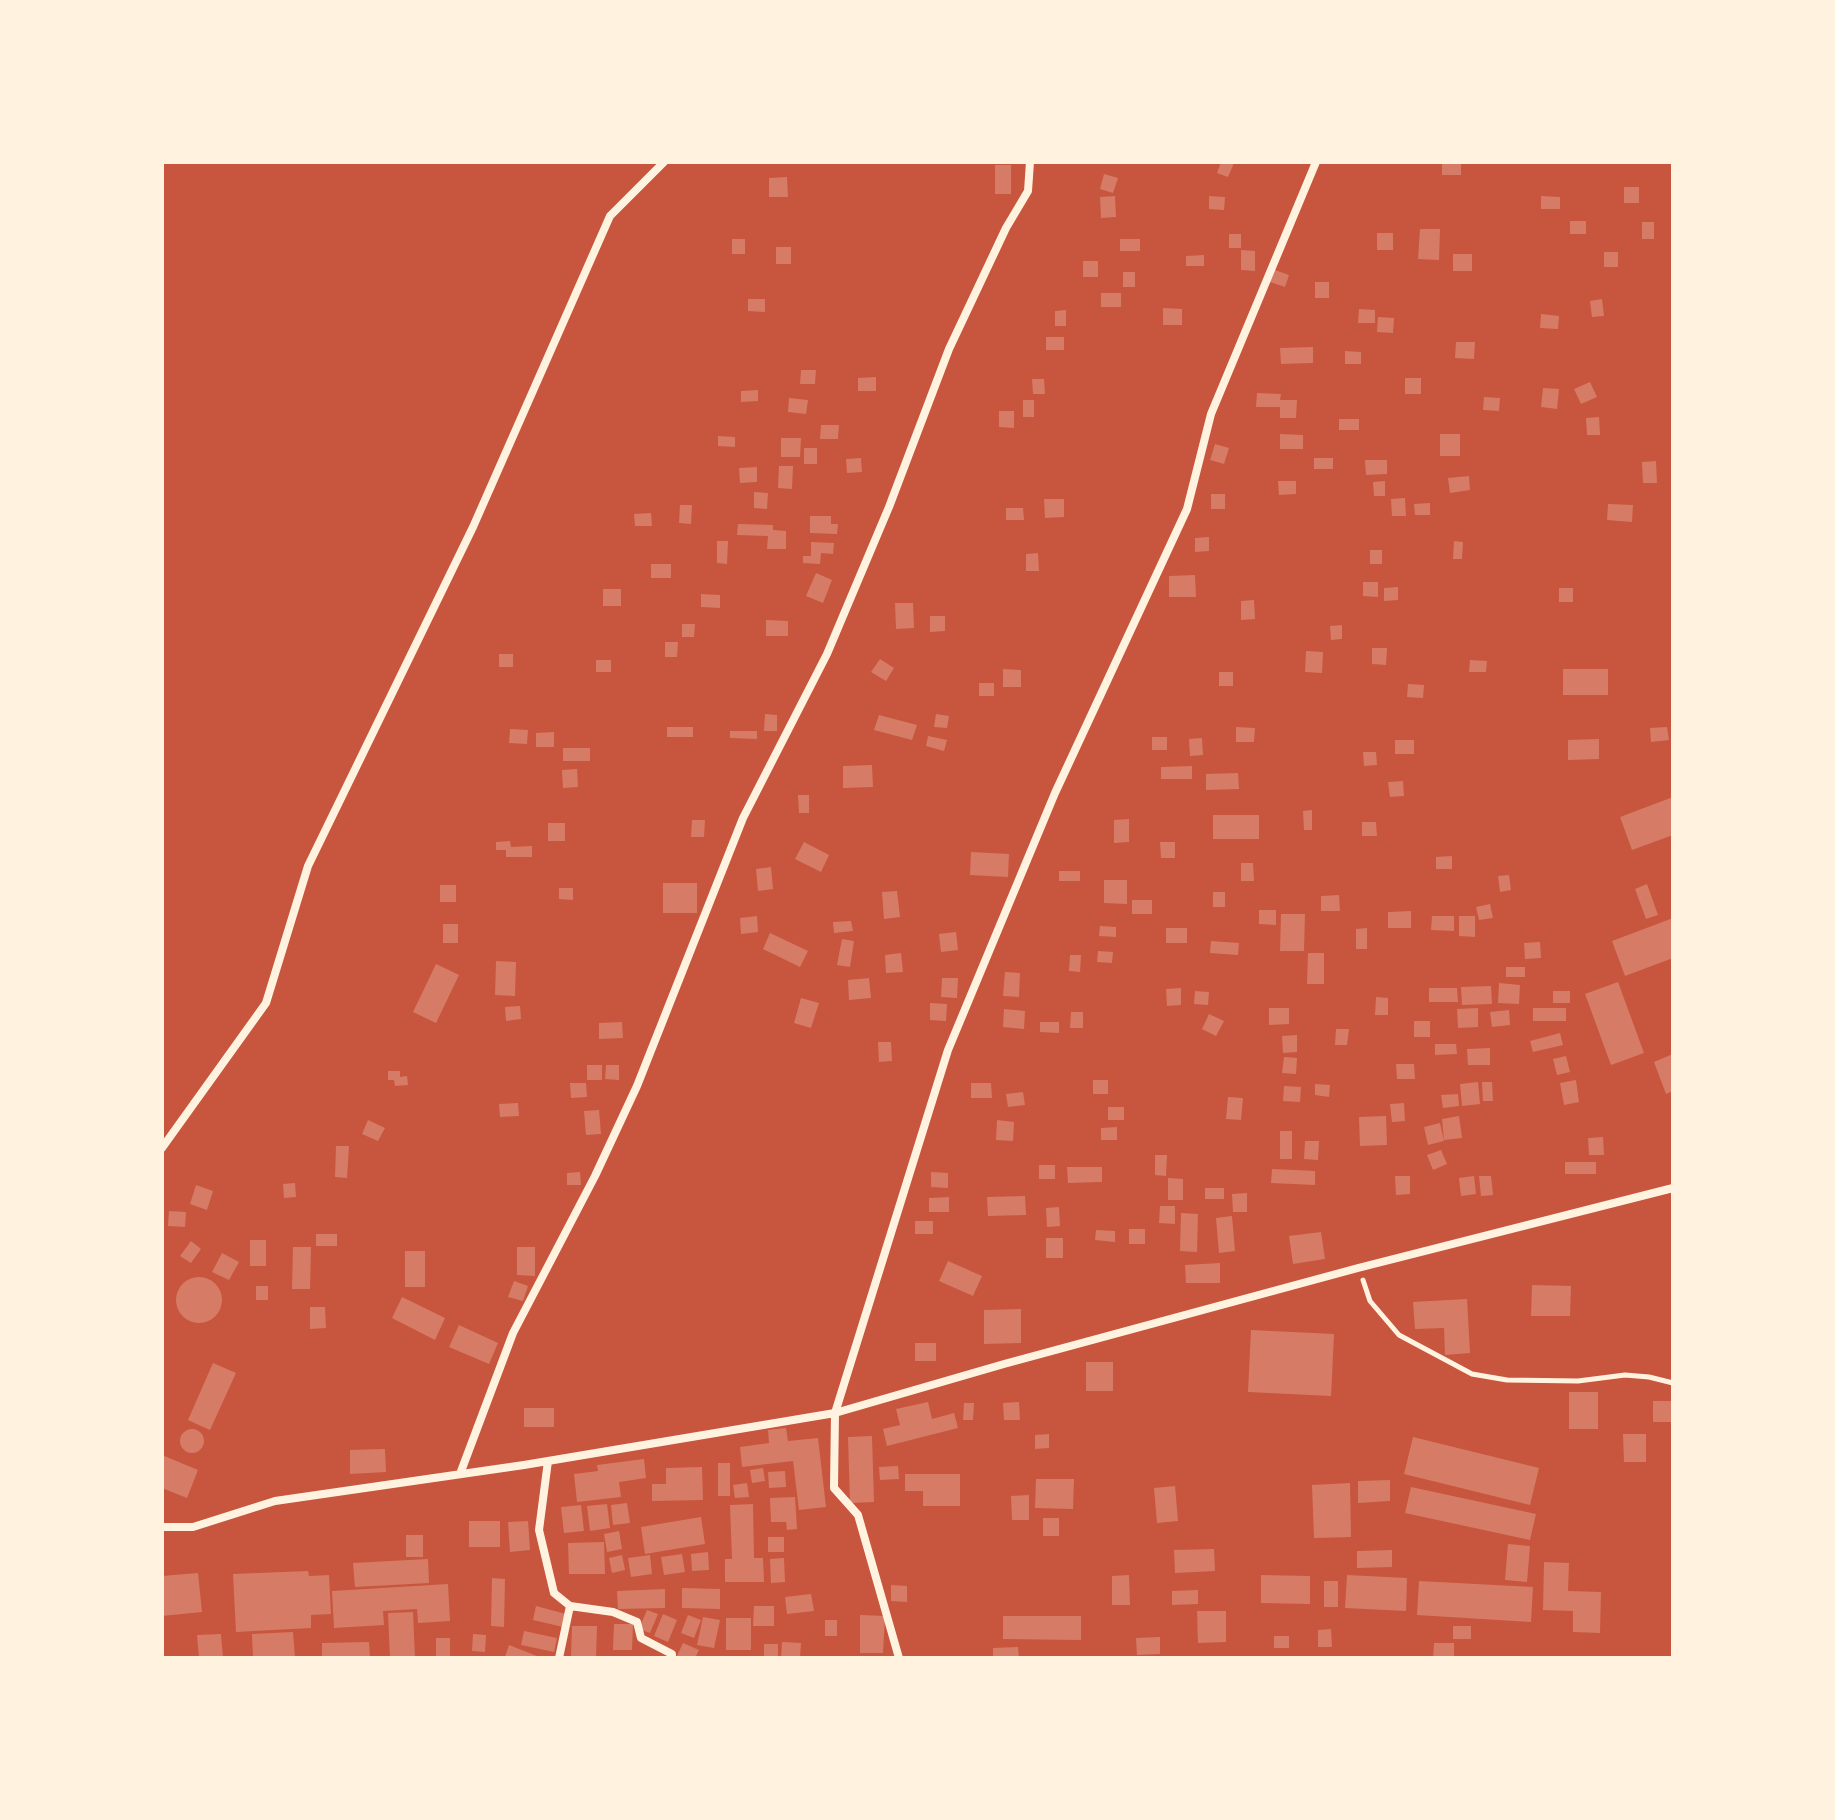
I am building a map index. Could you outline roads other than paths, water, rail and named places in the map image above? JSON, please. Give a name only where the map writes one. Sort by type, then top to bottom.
[{"type":"street","points":[[162,1148],[266,1003],[308,866],[473,527],[610,216],[664,162]]},
{"type":"street","points":[[460,1474],[513,1333],[595,1176],[637,1086],[743,818],[827,654],[889,507],[949,349],[1006,228],[1028,191],[1030,162]]},
{"type":"street","points":[[899,1658],[858,1515],[834,1488],[835,1413],[948,1050],[1055,793],[1187,509],[1211,414],[1316,162]]},
{"type":"street","points":[[162,1527],[193,1527],[275,1501],[548,1461],[835,1413],[1358,1268],[1673,1188]]},
{"type":"street","points":[[548,1461],[539,1530],[554,1593],[570,1606],[613,1612],[637,1622],[641,1638],[672,1654],[672,1658]]},
{"type":"street","points":[[559,1658],[570,1606]]}]
